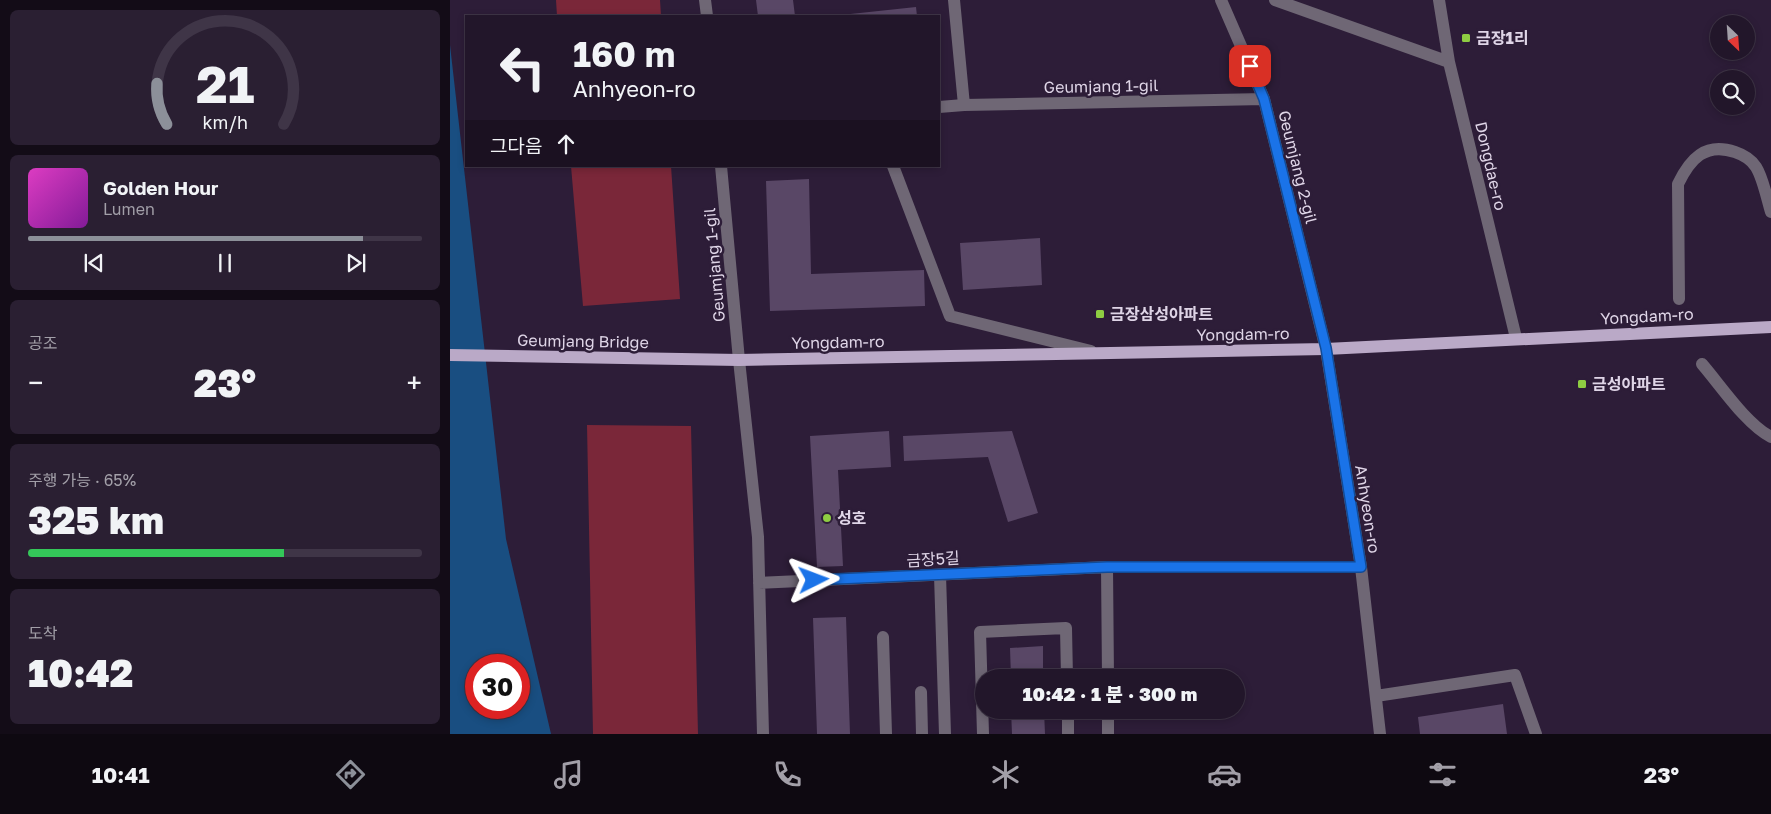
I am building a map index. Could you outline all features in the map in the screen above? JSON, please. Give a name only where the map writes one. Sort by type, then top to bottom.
[{"type":"main road","name":"Yongdam-ro","points":[[716,360],[1326,348],[1771,327]]},
{"type":"main road","name":"Geumjang Bridge","points":[[450,355],[716,360]]},
{"type":"street","points":[[706,0],[707,15]]},
{"type":"street","points":[[954,0],[964,104]]},
{"type":"street","name":"Geumjang 2-gil","points":[[1221,0],[1264,99],[1326,348]]},
{"type":"street","points":[[1276,0],[1449,62]]},
{"type":"street","name":"Dongdae-ro","points":[[1440,0],[1449,62],[1516,338]]},
{"type":"street","name":"Geumjang 1-gil","points":[[940,107],[964,104],[1264,99]]},
{"type":"street","points":[[1680,299],[1678,184],[1684,171],[1693,160],[1703,153],[1714,149],[1727,150],[1748,157],[1757,169],[1771,212]]},
{"type":"street","name":"Geumjang 1-gil","points":[[721,167],[758,538],[763,734]]},
{"type":"street","points":[[893,167],[950,316],[1098,353]]},
{"type":"street","name":"Anhyeon-ro","points":[[1326,348],[1361,567],[1380,734]]},
{"type":"street","points":[[1702,364],[1741,411],[1765,434],[1771,437]]},
{"type":"street","points":[[1107,567],[1108,669]]},
{"type":"street","name":"금장5길","points":[[759,583],[1107,567],[1361,567]]},
{"type":"street","points":[[940,575],[945,734]]},
{"type":"street","points":[[981,669],[980,632],[1066,628],[1067,669]]},
{"type":"street","points":[[883,637],[886,734]]},
{"type":"street","points":[[1376,696],[1515,675],[1536,734]]},
{"type":"street","points":[[921,692],[922,734]]},
{"type":"street","points":[[983,719],[983,734]]},
{"type":"street","points":[[1068,719],[1068,734]]},
{"type":"street","points":[[1108,719],[1108,734]]},
{"type":"shaded area","points":[[556,0],[660,0],[661,15],[557,15]]},
{"type":"shaded area","points":[[571,167],[671,167],[680,299],[583,306]]},
{"type":"shaded area","points":[[587,425],[691,426],[698,734],[593,734]]},
{"type":"water","points":[[450,45],[506,539],[551,734],[450,734]]},
{"type":"building","points":[[756,0],[793,0],[795,15],[758,15]]},
{"type":"building","points":[[916,7],[917,15],[841,15]]},
{"type":"building","points":[[809,179],[811,274],[924,270],[925,306],[770,311],[766,181]]},
{"type":"building","points":[[1040,238],[1042,285],[963,290],[960,243]]},
{"type":"building","name":"성호","points":[[889,431],[891,467],[838,470],[843,566],[817,567],[810,436]]},
{"type":"building","points":[[1012,431],[1038,513],[1008,522],[988,457],[904,461],[903,436]]},
{"type":"building","points":[[846,617],[850,734],[817,734],[813,618]]},
{"type":"building","points":[[1043,646],[1043,669],[1011,669],[1010,648]]},
{"type":"building","points":[[1503,704],[1507,734],[1420,734],[1418,717]]},
{"type":"building","points":[[1011,719],[1044,719],[1045,734],[1012,734]]},
{"type":"place","name":"금장1리","points":[[1466,38]]},
{"type":"place","name":"금장삼성아파트","points":[[1100,314]]},
{"type":"place","name":"금성아파트","points":[[1582,384]]},
{"type":"place","name":"성호","points":[[827,518]]},
{"type":"route","points":[[814,580],[1107,567],[1361,567],[1326,348],[1264,99],[1250,66]]}]
